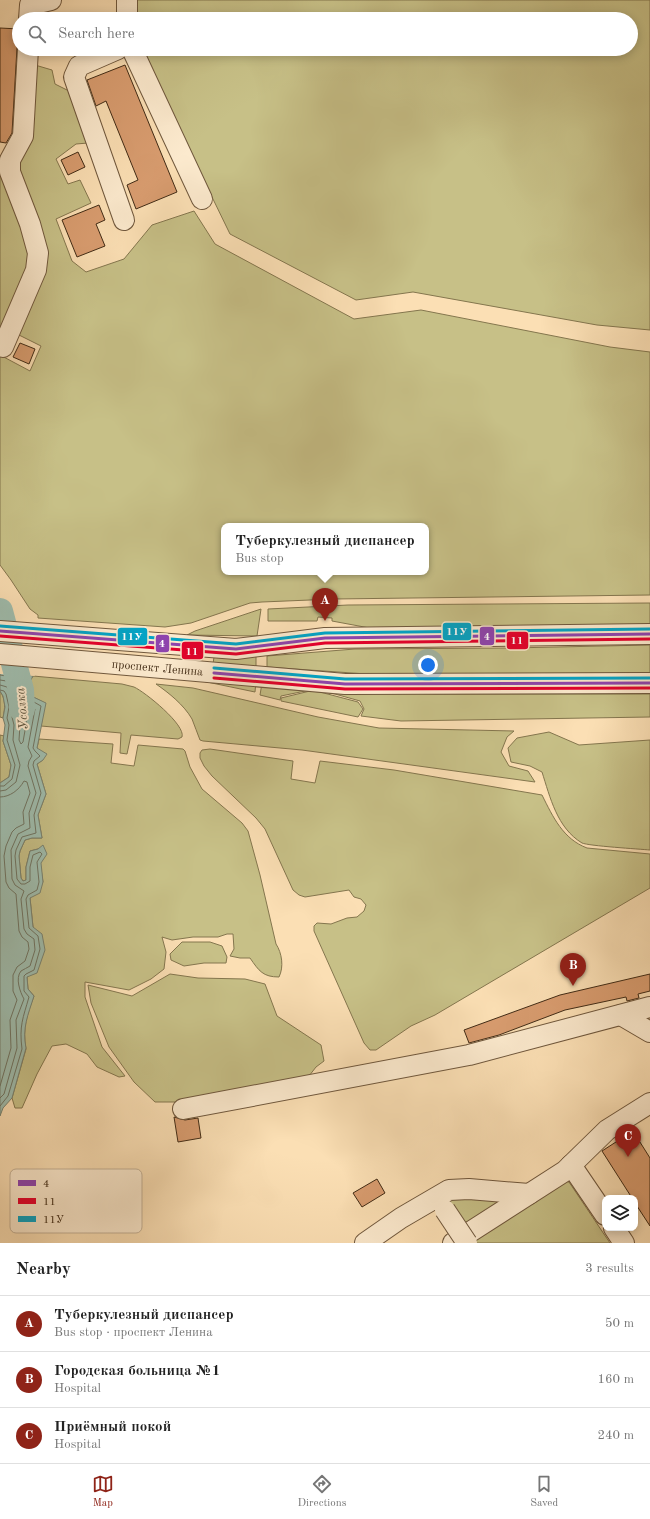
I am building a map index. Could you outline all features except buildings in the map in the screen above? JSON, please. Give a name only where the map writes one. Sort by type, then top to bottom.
[{"type":"street","points":[[30,12],[30,5],[51,0]]},
{"type":"street","points":[[127,0],[127,12]]},
{"type":"street","points":[[3,347],[36,270],[38,253],[30,224],[10,172],[10,160],[23,136],[28,56]]},
{"type":"street","points":[[102,56],[79,66],[74,77],[124,220]]},
{"type":"street","points":[[135,56],[202,199]]},
{"type":"street","name":"проспект Ленина","points":[[0,631],[236,649],[325,638],[650,634]]},
{"type":"street","name":"проспект Ленина","points":[[0,654],[345,684],[650,683]]},
{"type":"street","points":[[182,1109],[470,1055],[650,1007]]},
{"type":"street","points":[[621,1015],[650,1032]]},
{"type":"street","points":[[453,1243],[565,1171],[607,1130],[650,1103]]},
{"type":"street","points":[[571,1165],[602,1211]]},
{"type":"street","points":[[365,1243],[401,1218],[441,1203],[450,1190],[458,1189],[529,1194]]},
{"type":"street","points":[[441,1203],[467,1243]]},
{"type":"street","points":[[616,1231],[624,1243]]},
{"type":"shaded area","points":[[133,0],[650,0],[650,330],[597,325],[413,292],[356,300],[230,234],[143,56],[638,56],[638,12],[134,12]]},
{"type":"shaded area","points":[[35,65],[52,70],[55,84],[71,92],[88,143],[76,144],[56,159],[68,184],[80,180],[91,203],[56,219],[72,261],[86,272],[124,259],[152,225],[194,211],[215,244],[354,319],[421,310],[610,347],[650,352],[650,595],[334,599],[262,602],[250,603],[191,623],[165,627],[38,618],[38,615],[30,609],[0,565],[0,355],[30,371],[41,346],[17,334],[43,273],[17,170],[19,159],[33,136]]},
{"type":"shaded area","points":[[0,173],[25,226],[31,269],[0,337]]},
{"type":"shaded area","points":[[650,603],[650,626],[375,629],[332,621],[332,618],[318,617],[317,621],[268,621],[268,609],[348,605]]},
{"type":"shaded area","points":[[261,609],[257,636],[187,635],[195,631]]},
{"type":"shaded area","points":[[650,645],[650,673],[395,676],[267,667],[267,656],[355,649]]},
{"type":"shaded area","points":[[256,655],[256,669],[213,664],[214,657]]},
{"type":"shaded area","points":[[33,676],[122,684],[134,687],[147,695],[164,709],[178,725],[182,732],[182,737],[178,739],[131,735],[127,754],[120,753],[121,733],[41,726],[45,703],[29,695],[29,683]]},
{"type":"shaded area","points":[[183,677],[256,681],[255,692]]},
{"type":"shaded area","points":[[262,683],[356,691],[435,694],[650,694],[650,717],[401,721],[361,716],[364,709],[360,701],[335,694],[310,690],[281,696],[280,700],[260,695]]},
{"type":"shaded area","points":[[156,684],[193,688],[318,717],[379,728],[514,731],[507,737],[501,752],[509,766],[528,771],[535,782],[302,750],[203,741],[200,740],[192,719],[181,704]]},
{"type":"shaded area","points":[[0,691],[4,704],[3,718],[0,717]]},
{"type":"shaded area","points":[[310,691],[320,692],[358,702],[363,709],[358,717],[281,701],[281,698]]},
{"type":"shaded area","points":[[549,732],[579,745],[650,740],[650,850],[582,843],[573,837],[566,829],[560,821],[548,792],[542,772],[530,766],[511,762],[508,748],[517,738]]},
{"type":"shaded area","points":[[0,735],[4,736],[3,741],[11,765],[9,777],[0,783]]},
{"type":"shaded area","points":[[39,739],[113,744],[111,763],[134,766],[138,745],[183,749],[190,767],[202,789],[242,823],[248,831],[276,944],[281,956],[282,965],[279,977],[274,977],[262,972],[250,958],[230,956],[234,949],[233,934],[218,937],[193,937],[172,940],[162,937],[166,952],[164,969],[151,979],[129,990],[85,982],[85,997],[102,1047],[125,1076],[119,1077],[97,1067],[87,1054],[66,1044],[52,1046],[37,1074],[22,1108],[15,1108],[12,1098],[26,1049],[25,1028],[27,1016],[34,996],[28,989],[27,977],[33,927],[30,898],[43,882],[38,849],[30,851],[26,867],[26,880],[23,881],[21,878],[19,856],[25,840],[42,838],[38,815],[46,794],[37,764],[43,760],[37,748]]},
{"type":"shaded area","points":[[210,749],[293,761],[291,779],[315,783],[320,761],[394,770],[542,795],[550,811],[565,833],[579,844],[587,848],[650,854],[650,888],[435,1015],[411,1026],[376,1050],[370,1050],[364,1043],[314,931],[314,926],[317,923],[331,924],[347,918],[357,917],[364,911],[366,905],[361,899],[354,897],[349,890],[305,897],[299,895],[293,890],[265,829],[256,818],[212,776],[204,766],[200,758],[200,753],[202,750]]},
{"type":"shaded area","points":[[182,942],[210,942],[222,946],[227,957],[226,963],[204,963],[184,966],[171,960],[170,954]]},
{"type":"shaded area","points":[[170,974],[198,978],[245,979],[265,984],[277,1016],[321,1045],[324,1061],[316,1067],[309,1076],[186,1102],[155,1102],[134,1082],[109,1047],[91,1003],[88,985],[132,996]]},
{"type":"shaded area","points":[[560,1180],[569,1182],[610,1243],[472,1243],[450,1202],[455,1196]]},
{"type":"water","points":[[0,671],[33,676],[29,683],[29,695],[46,703],[37,748],[47,754],[43,760],[37,764],[46,794],[38,815],[42,838],[25,840],[20,851],[21,878],[23,881],[26,880],[26,867],[30,851],[38,849],[43,845],[47,854],[41,863],[43,882],[40,893],[30,898],[33,927],[42,934],[45,950],[37,973],[27,977],[28,989],[34,996],[25,1028],[26,1048],[12,1098],[3,1108],[0,1116],[0,783],[9,777],[11,765],[3,741],[5,725],[3,718],[5,707],[3,696],[0,691]]},
{"type":"pier","points":[[0,669],[34,674],[35,676],[0,674]]},
{"type":"waterway","name":"Усолка","points":[[0,611],[21,690],[22,709]]},
{"type":"transit line","name":"11У","points":[[0,626],[236,644],[325,633],[650,629]]},
{"type":"transit line","name":"4","points":[[0,631],[236,649],[325,638],[650,634]]},
{"type":"transit line","name":"11","points":[[0,636],[236,654],[325,643],[650,639]]},
{"type":"transit line","name":"11У","points":[[214,668],[345,679],[650,678]]},
{"type":"transit line","name":"4","points":[[214,673],[345,684],[650,683]]},
{"type":"transit line","name":"11","points":[[214,678],[345,689],[650,688]]},
{"type":"place","name":"Туберкулезный диспансер","points":[[325,621]]},
{"type":"place","name":"Городская больница №1","points":[[573,986]]},
{"type":"place","name":"Приёмный покой","points":[[628,1157]]}]
